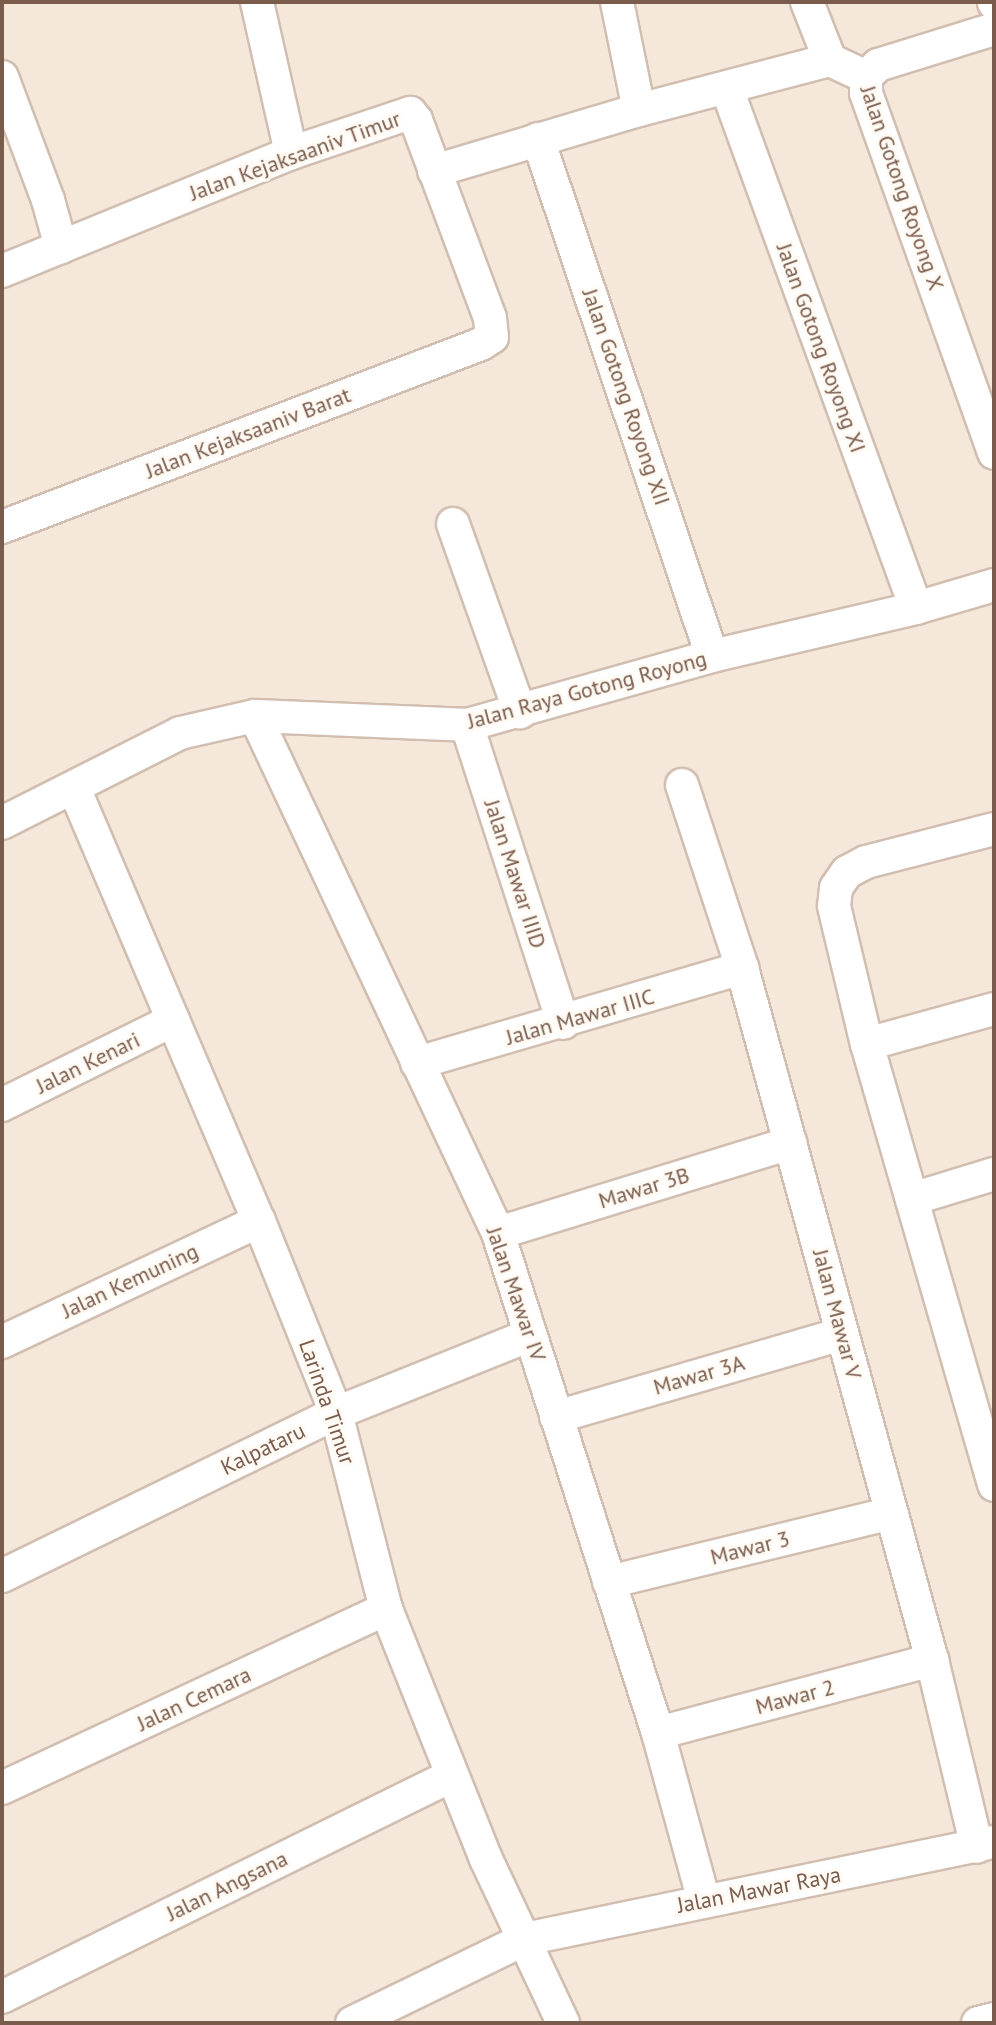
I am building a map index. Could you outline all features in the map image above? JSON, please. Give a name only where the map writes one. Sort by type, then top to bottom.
[{"type":"street","points":[[257,2],[291,153]]},
{"type":"street","points":[[617,2],[639,110]]},
{"type":"street","points":[[434,171],[639,110],[830,60],[807,2]]},
{"type":"street","points":[[866,77],[878,65],[994,29]]},
{"type":"street","name":"Jalan Gotong Royong X","points":[[830,60],[866,77],[866,93],[994,453]]},
{"type":"street","points":[[2,77],[48,200],[61,247]]},
{"type":"street","name":"Jalan Gotong Royong XI","points":[[727,89],[916,608]]},
{"type":"street","name":"Jalan Kejaksaaniv Timur","points":[[2,271],[291,153],[410,113],[416,120],[490,318],[492,337]]},
{"type":"street","name":"Jalan Gotong Royong XII","points":[[538,139],[712,656]]},
{"type":"street","name":"Jalan Kejaksaaniv Barat","points":[[2,527],[466,350],[492,337]]},
{"type":"street","points":[[453,524],[520,712]]},
{"type":"street","name":"Jalan Raya Gotong Royong","points":[[2,823],[180,733],[255,716],[467,725],[712,656],[916,608],[994,585]]},
{"type":"street","name":"Jalan Mawar IV","points":[[255,716],[498,1233],[658,1733],[704,1901]]},
{"type":"street","name":"Jalan Mawar IIID","points":[[467,725],[563,1023]]},
{"type":"street","name":"Jalan Mawar V","points":[[682,785],[742,968],[891,1513],[986,1845]]},
{"type":"street","name":"Larinda Timur","points":[[74,788],[259,1221],[336,1413],[386,1609],[451,1776],[563,2023]]},
{"type":"street","points":[[994,829],[866,862],[847,872],[836,888],[834,906],[867,1044],[912,1199],[984,1412],[994,1485]]},
{"type":"street","name":"Jalan Mawar IIIC","points":[[417,1063],[563,1023],[742,968]]},
{"type":"street","points":[[867,1044],[994,1009]]},
{"type":"street","name":"Jalan Kenari","points":[[2,1105],[173,1020]]},
{"type":"street","name":"Mawar 3B","points":[[498,1233],[790,1143]]},
{"type":"street","points":[[912,1199],[994,1174]]},
{"type":"street","name":"Jalan Kemuning","points":[[2,1342],[259,1221]]},
{"type":"street","name":"Mawar 3A","points":[[556,1417],[842,1334]]},
{"type":"street","name":"Kalpataru","points":[[2,1576],[336,1413],[530,1335]]},
{"type":"street","name":"Mawar 3","points":[[609,1582],[891,1513]]},
{"type":"street","name":"Jalan Cemara","points":[[2,1788],[386,1609]]},
{"type":"street","name":"Mawar 2","points":[[658,1733],[932,1660]]},
{"type":"street","name":"Jalan Angsana","points":[[2,1997],[451,1776]]},
{"type":"street","name":"Jalan Mawar Raya","points":[[352,2023],[525,1939],[986,1845]]},
{"type":"street","points":[[978,2023],[994,2019]]},
{"type":"shaded area","points":[[2,2],[994,2],[994,2023],[2,2023]]}]
